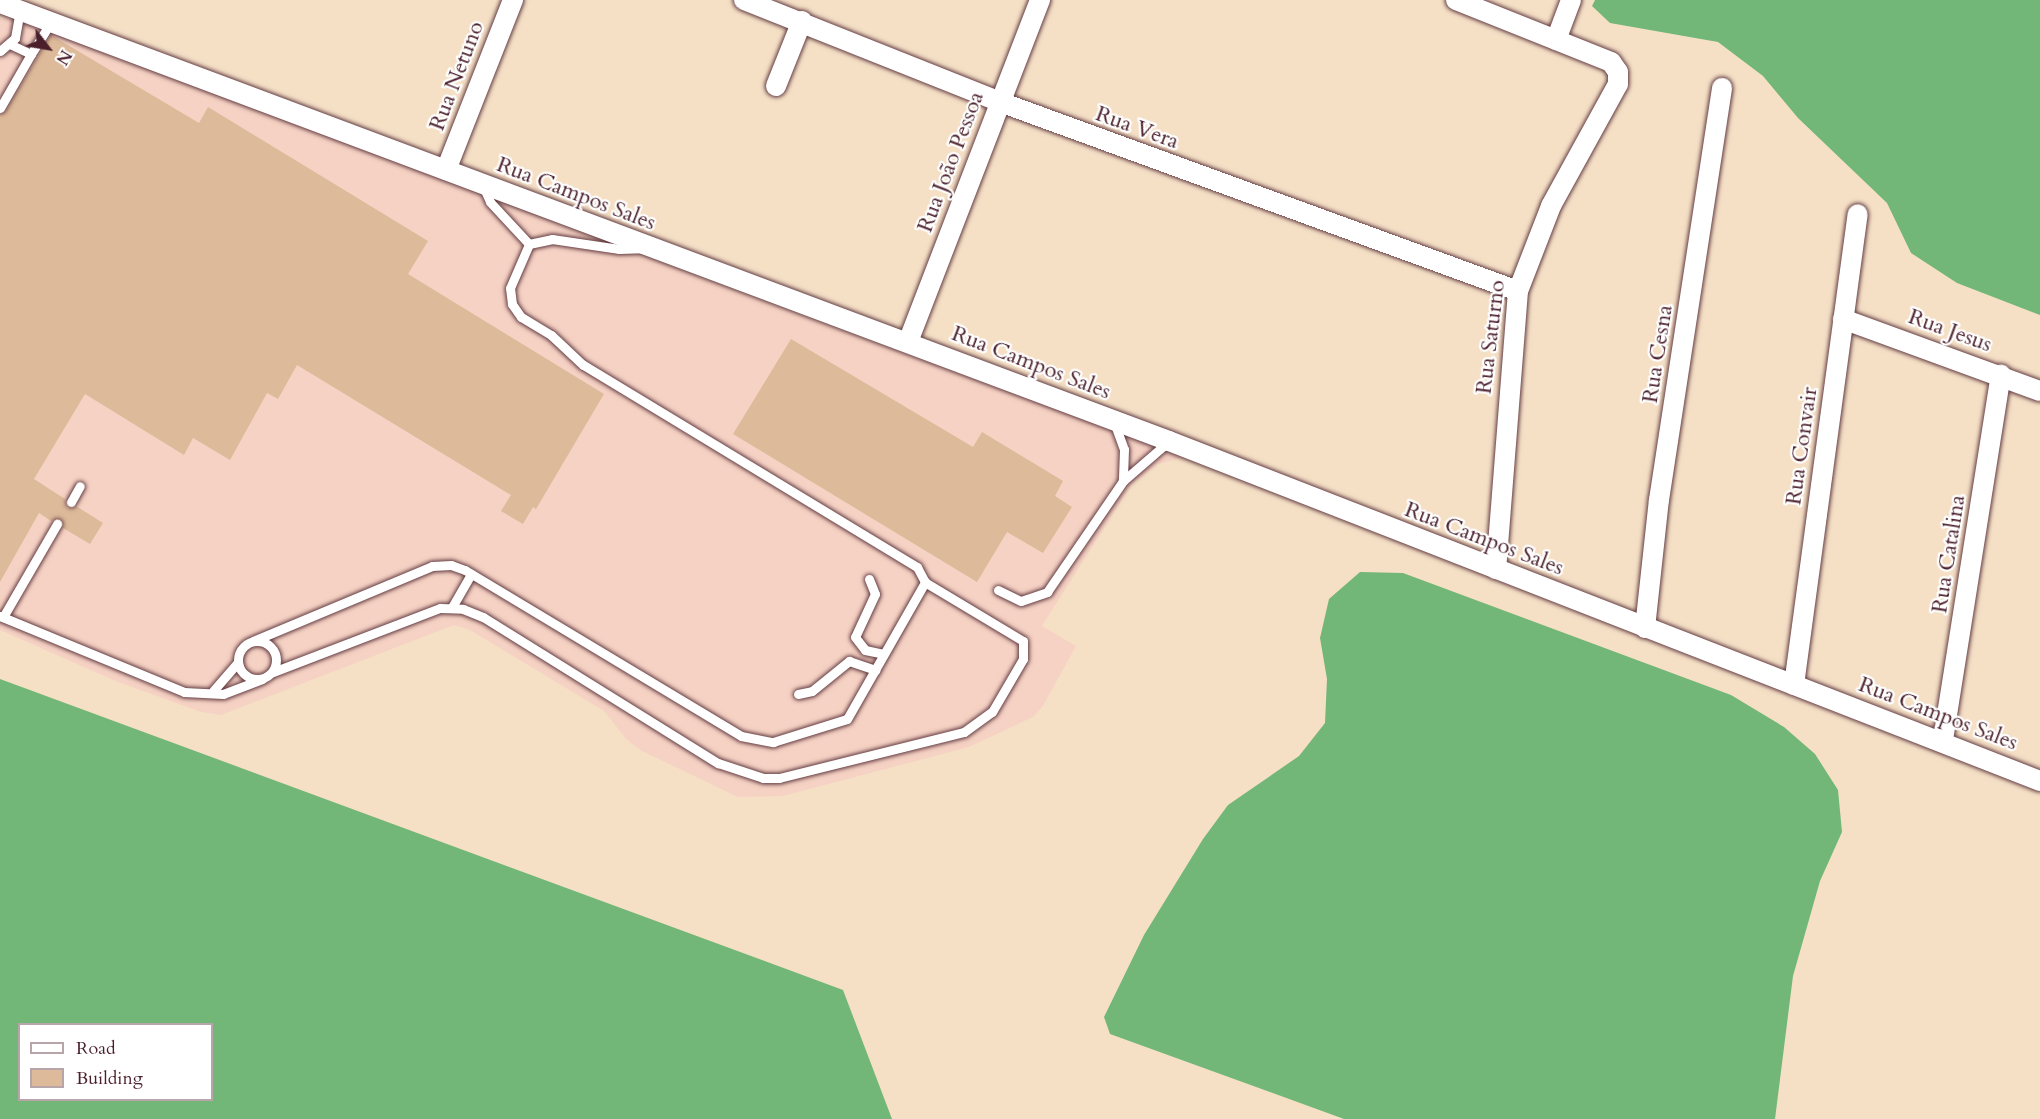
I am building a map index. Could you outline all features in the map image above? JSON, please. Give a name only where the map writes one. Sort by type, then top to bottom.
[{"type":"street","name":"Rua Netuno","points":[[446,170],[513,0]]},
{"type":"street","name":"Rua Vera","points":[[744,0],[802,21],[1000,102],[1518,291]]},
{"type":"street","name":"Rua João Pessoa","points":[[908,342],[1040,0]]},
{"type":"street","points":[[1456,0],[1556,40],[1571,0]]},
{"type":"street","name":"Rua Campos Sales","points":[[0,3],[52,20],[647,247],[908,342],[1169,441],[1496,570],[1943,741],[2040,781]]},
{"type":"street","points":[[777,86],[802,21]]},
{"type":"street","name":"Rua Saturno","points":[[1496,570],[1518,291],[1551,206],[1618,84],[1618,72],[1611,62],[1556,40]]},
{"type":"street","name":"Rua Cesna","points":[[1646,628],[1659,500],[1722,88]]},
{"type":"street","name":"Rua Convair","points":[[1794,684],[1858,214]]},
{"type":"street","name":"Rua Jesus","points":[[1843,319],[2040,391]]},
{"type":"street","name":"Rua Catalina","points":[[1943,741],[2001,375]]},
{"type":"lane","points":[[0,51],[10,44],[19,28],[20,10]]},
{"type":"lane","points":[[0,108],[52,20]]},
{"type":"lane","points":[[10,44],[32,54]]},
{"type":"lane","points":[[482,184],[490,202],[529,244]]},
{"type":"lane","points":[[529,244],[552,239],[619,249],[647,247]]},
{"type":"lane","points":[[57,524],[1,616],[184,692],[223,694],[262,679],[273,672],[440,608],[452,607],[483,617],[718,763],[748,776],[779,778],[964,732],[992,712],[1023,659],[1023,641],[925,582],[917,567],[583,365],[551,335],[521,317],[512,304],[510,288],[529,244]]},
{"type":"lane","points":[[1113,420],[1124,449],[1123,481]]},
{"type":"lane","points":[[998,590],[1021,601],[1047,592],[1123,481],[1169,441]]},
{"type":"lane","points":[[71,502],[80,486]]},
{"type":"lane","points":[[213,692],[238,662],[242,649],[253,641],[432,566],[451,566],[471,574],[755,742],[773,742],[847,719],[925,582]]},
{"type":"lane","points":[[452,607],[471,574]]},
{"type":"lane","points":[[869,579],[875,594],[855,637],[865,650],[884,654]]},
{"type":"lane","points":[[253,641],[266,643],[276,652],[273,672]]},
{"type":"lane","points":[[798,694],[813,691],[849,661],[875,670]]},
{"type":"lane","points":[[238,662],[249,678],[262,679]]},
{"type":"shaded area","points":[[0,18],[29,22],[792,312],[1185,457],[1158,464],[1132,484],[1042,626],[1076,646],[1043,706],[1033,717],[969,747],[783,796],[738,797],[642,751],[626,739],[604,711],[470,630],[454,625],[221,715],[201,712],[113,680],[0,630]]},
{"type":"green space","points":[[1595,0],[2040,0],[2040,315],[1957,283],[1911,253],[1887,203],[1798,118],[1763,76],[1718,42],[1610,23],[1592,6]]},
{"type":"green space","points":[[1360,572],[1403,573],[1731,695],[1784,727],[1815,754],[1838,790],[1842,832],[1820,881],[1793,976],[1775,1119],[1344,1119],[1110,1034],[1104,1017],[1144,935],[1203,839],[1228,805],[1299,756],[1325,723],[1327,679],[1320,638],[1329,599]]},
{"type":"green space","points":[[0,679],[843,990],[892,1119],[0,1119]]},
{"type":"building","points":[[51,35],[199,123],[208,107],[428,241],[408,274],[604,394],[536,509],[533,507],[523,524],[501,511],[511,495],[297,365],[278,399],[267,393],[230,460],[193,438],[184,455],[85,394],[34,479],[65,499],[67,508],[76,506],[103,523],[90,544],[63,528],[61,519],[51,521],[39,513],[0,582],[0,115],[6,111]]},
{"type":"building","points":[[791,339],[973,447],[982,432],[1063,481],[1055,496],[1072,507],[1043,553],[1007,532],[977,582],[733,434]]}]
